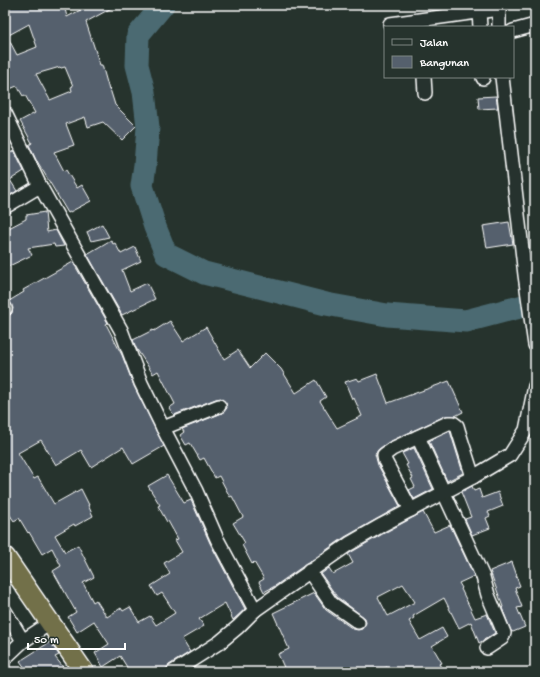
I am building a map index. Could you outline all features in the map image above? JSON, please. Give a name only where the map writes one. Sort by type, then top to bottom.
[{"type":"highway","points":[[7,565],[84,672]]},
{"type":"street","points":[[390,24],[422,23],[499,7],[499,26]]},
{"type":"street","points":[[479,12],[480,26]]},
{"type":"street","points":[[514,31],[535,25]]},
{"type":"street","points":[[424,78],[425,93]]},
{"type":"street","points":[[502,78],[530,275],[527,290],[535,341]]},
{"type":"street","points":[[5,114],[40,186],[121,330],[141,383],[196,490],[217,539],[255,610]]},
{"type":"street","points":[[5,208],[40,186]]},
{"type":"street","points":[[173,672],[220,642],[255,610],[349,544],[382,524],[473,477],[510,455],[526,430],[535,386]]},
{"type":"street","points":[[163,428],[219,406]]},
{"type":"street","points":[[411,510],[385,462],[384,455],[392,449],[448,422],[453,422],[457,426],[473,477]]},
{"type":"street","points":[[418,437],[483,576],[488,595],[504,633],[502,638],[487,648]]},
{"type":"street","points":[[309,571],[331,603],[358,622]]},
{"type":"street","points":[[5,611],[23,641]]},
{"type":"street","points":[[5,658],[23,641],[50,623]]},
{"type":"building","points":[[5,5],[64,5],[67,17],[90,5],[117,5],[86,22],[115,105],[136,126],[122,140],[103,122],[88,127],[85,117],[66,124],[74,145],[54,152],[64,171],[66,170],[77,188],[82,185],[91,201],[68,213],[37,162],[29,145],[32,143],[20,121],[35,113],[25,95],[23,96],[17,86],[5,91],[5,17],[10,14]],"holes":[[[29,24],[37,47],[17,55],[7,36]],[[65,67],[73,86],[71,87],[72,91],[50,100],[36,74]]]},
{"type":"building","points":[[496,96],[498,108],[479,109],[478,97]]},
{"type":"building","points":[[14,151],[24,171],[10,180],[17,191],[5,198],[5,155]]},
{"type":"building","points":[[45,212],[47,232],[56,230],[64,246],[55,247],[54,244],[28,248],[32,255],[5,268],[5,230],[26,219],[26,215]]},
{"type":"building","points":[[509,222],[513,244],[487,248],[483,226]]},
{"type":"building","points":[[102,224],[109,237],[91,241],[87,232]]},
{"type":"building","points":[[111,240],[113,244],[115,243],[121,254],[135,247],[141,261],[122,270],[130,291],[147,283],[155,299],[122,315],[87,254]]},
{"type":"building","points":[[73,262],[108,323],[106,324],[122,355],[134,386],[164,446],[133,464],[123,447],[91,467],[81,450],[56,465],[41,440],[18,453],[34,479],[38,477],[54,504],[81,489],[93,516],[75,526],[74,524],[55,535],[65,552],[78,545],[94,577],[83,583],[93,602],[96,600],[107,617],[121,608],[123,611],[130,607],[139,622],[150,616],[156,625],[175,613],[162,593],[157,596],[151,586],[170,574],[164,563],[182,552],[175,540],[178,539],[148,486],[167,475],[184,503],[191,500],[210,543],[245,609],[233,620],[225,603],[199,619],[204,626],[182,639],[190,652],[169,665],[165,672],[130,672],[120,656],[103,667],[95,653],[109,644],[94,621],[77,632],[68,617],[76,612],[53,571],[61,566],[52,548],[42,554],[19,518],[14,521],[5,508],[5,317],[12,313],[13,308],[9,301],[24,292],[23,290]]},
{"type":"building","points":[[170,321],[183,341],[206,327],[224,359],[238,350],[250,368],[265,353],[281,369],[296,393],[316,380],[326,397],[320,401],[337,428],[362,416],[354,398],[352,399],[345,382],[357,378],[359,381],[377,374],[388,403],[449,381],[463,412],[455,416],[445,416],[389,442],[379,449],[375,454],[378,465],[400,506],[345,537],[275,586],[264,592],[259,582],[264,579],[254,562],[252,564],[242,545],[245,543],[233,523],[243,517],[232,496],[230,497],[219,476],[215,478],[204,458],[200,460],[190,443],[186,445],[180,435],[184,432],[182,429],[222,413],[227,408],[226,403],[221,398],[216,399],[174,415],[169,408],[175,404],[158,371],[153,374],[136,348],[133,340],[153,330],[154,331]]},
{"type":"building","points":[[450,431],[463,473],[447,481],[429,441]]},
{"type":"building","points":[[414,448],[433,489],[414,499],[409,490],[415,487],[411,479],[413,478],[402,453]]},
{"type":"building","points":[[472,486],[474,491],[479,489],[482,498],[498,492],[503,506],[488,512],[490,516],[486,518],[490,528],[472,535],[465,519],[471,517],[461,492]]},
{"type":"building","points":[[423,512],[434,532],[450,525],[474,576],[459,583],[462,588],[461,589],[475,618],[487,614],[495,633],[479,643],[471,622],[459,628],[444,598],[413,616],[414,618],[409,621],[420,640],[442,628],[447,637],[432,646],[442,663],[439,664],[444,672],[390,672],[387,667],[379,671],[377,668],[368,672],[286,672],[278,654],[289,649],[273,613],[314,593],[326,610],[353,629],[362,629],[366,623],[365,618],[337,597],[321,574],[329,568],[333,574],[353,563],[348,554]],"holes":[[[403,584],[415,602],[388,616],[378,597]]]},
{"type":"building","points":[[512,562],[520,586],[515,588],[522,607],[517,608],[525,627],[513,632],[511,631],[502,608],[503,607],[490,571]]},
{"type":"building","points":[[50,642],[59,655],[55,657],[67,672],[28,672],[20,661]]},
{"type":"waterway","points":[[163,5],[138,35],[137,65],[144,92],[148,127],[142,186],[155,227],[166,254],[204,273],[326,304],[387,315],[466,321],[535,303]]}]
